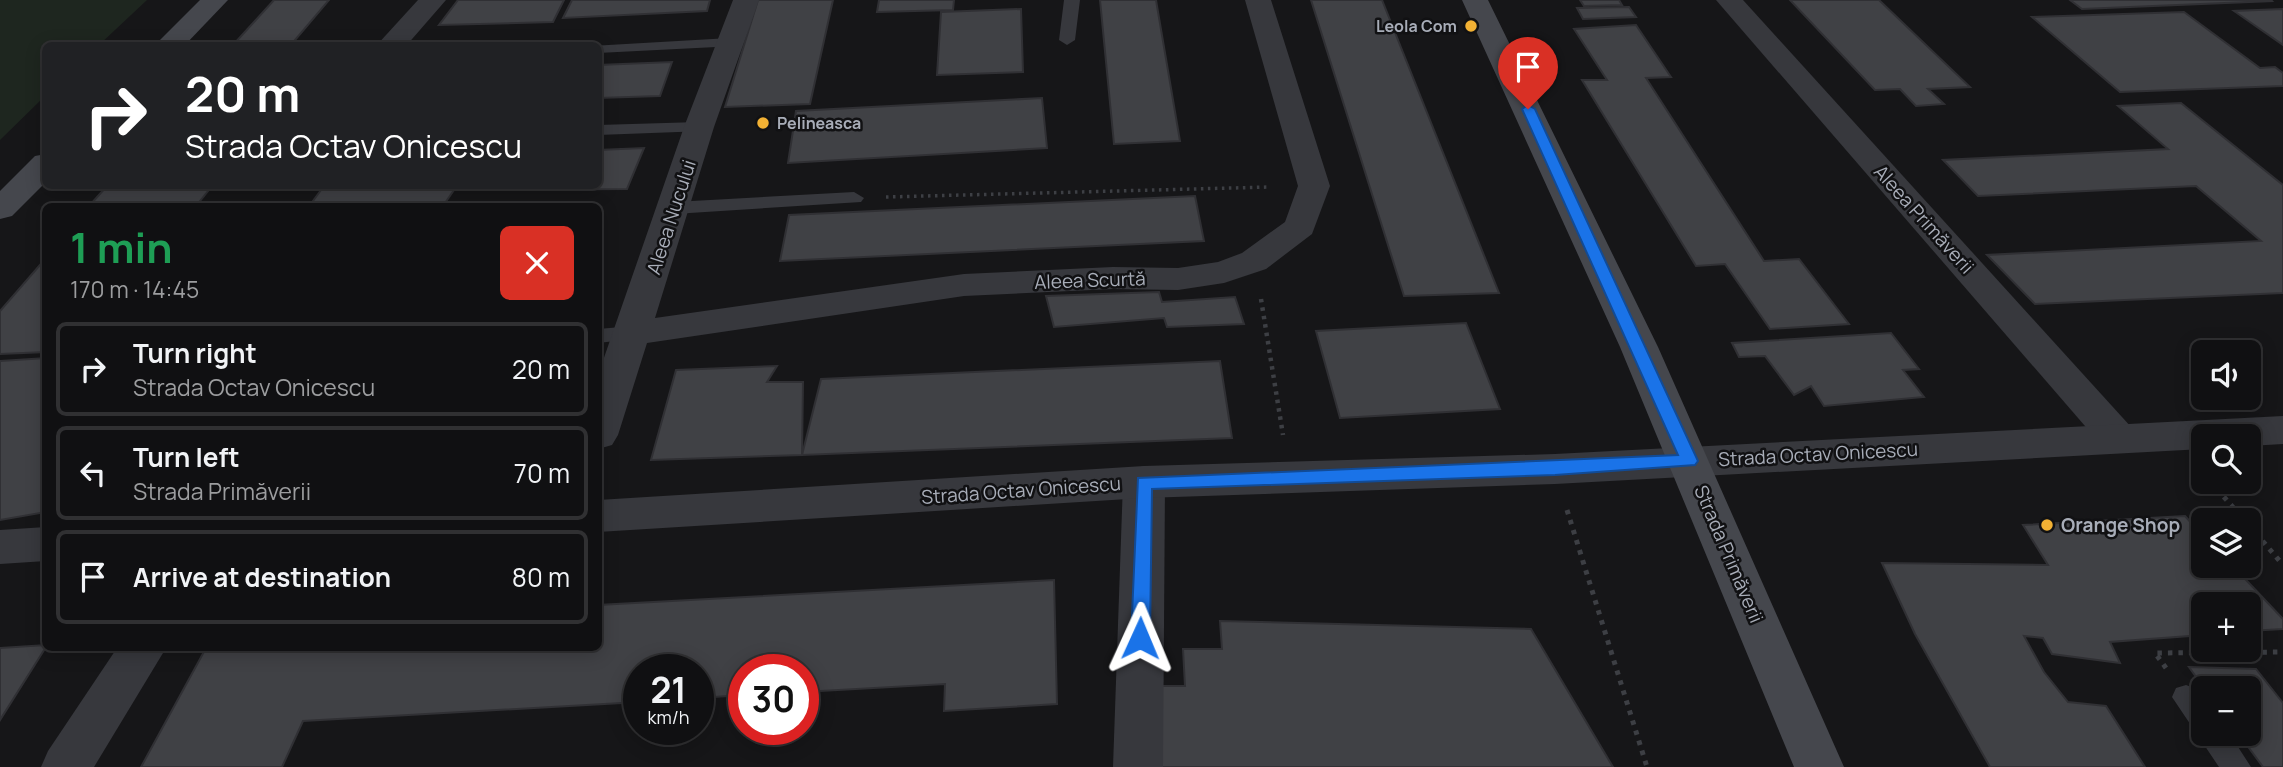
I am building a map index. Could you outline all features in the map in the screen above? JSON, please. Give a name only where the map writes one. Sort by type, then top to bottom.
[{"type":"main road","points":[[172,42],[215,0]]},
{"type":"main road","name":"Strada Primăverii","points":[[1475,0],[1549,151],[1689,461],[1819,767]]},
{"type":"main road","points":[[0,209],[42,167]]},
{"type":"street","points":[[394,42],[433,0]]},
{"type":"street","name":"Aleea Nucului","points":[[602,413],[616,334],[674,208],[699,127],[746,0]]},
{"type":"street","points":[[1258,0],[1314,186]]},
{"type":"street","name":"Aleea Primăverii","points":[[1729,0],[2118,438]]},
{"type":"street","name":"Aleea Scurtă","points":[[616,334],[964,285],[1113,278],[1178,279],[1224,272],[1254,261],[1300,227],[1314,186]]},
{"type":"street","name":"Strada Octav Onicescu","points":[[602,516],[1144,482],[1555,469],[2283,430]]},
{"type":"street","points":[[1138,767],[1144,482]]},
{"type":"street","points":[[0,547],[42,544]]},
{"type":"street","points":[[66,767],[141,651]]},
{"type":"lane","points":[[1067,40],[1072,0]]},
{"type":"lane","points":[[602,47],[730,43]]},
{"type":"lane","points":[[602,130],[699,127]]},
{"type":"lane","points":[[674,208],[854,198]]},
{"type":"lane","points":[[2186,697],[2191,704]]},
{"type":"lane","points":[[2221,746],[2236,767]]},
{"type":"path","points":[[854,198],[1314,186]]},
{"type":"path","points":[[1254,261],[1290,478]]},
{"type":"path","points":[[1555,469],[1647,767]]},
{"type":"path","points":[[2221,494],[2234,508]]},
{"type":"path","points":[[2261,539],[2283,565]]},
{"type":"path","points":[[2186,697],[2155,653],[2283,652]]},
{"type":"shaded area","points":[[0,0],[147,0],[102,42],[42,42],[42,99],[0,140]]},
{"type":"building","points":[[274,0],[329,0],[293,42],[236,42]]},
{"type":"building","points":[[458,0],[564,0],[553,22],[439,25]]},
{"type":"building","points":[[572,0],[710,0],[707,11],[563,18]]},
{"type":"building","points":[[758,0],[833,0],[810,104],[725,107]]},
{"type":"building","points":[[879,0],[954,0],[953,10],[877,12]]},
{"type":"building","points":[[1100,0],[1156,0],[1180,141],[1114,144]]},
{"type":"building","points":[[1311,0],[1382,0],[1499,293],[1404,296]]},
{"type":"building","points":[[1580,0],[1619,0],[1622,5],[1584,6]]},
{"type":"building","points":[[1790,0],[1879,0],[1970,87],[1928,89],[1944,104],[1916,106],[1900,89],[1875,90]]},
{"type":"building","points":[[2070,0],[2271,0],[2272,1],[2082,9]]},
{"type":"building","points":[[1629,7],[1636,17],[1583,19],[1577,8]]},
{"type":"building","points":[[1021,9],[1023,72],[937,75],[941,12]]},
{"type":"building","points":[[2283,9],[2283,45],[2234,11]]},
{"type":"building","points":[[2184,12],[2260,68],[2275,67],[2283,73],[2283,86],[2120,92],[2032,17]]},
{"type":"building","points":[[1636,25],[1671,77],[1646,78],[1764,261],[1799,259],[1849,324],[1770,329],[1725,264],[1696,266],[1582,80],[1607,80],[1574,29]]},
{"type":"building","points":[[672,62],[660,96],[602,98],[602,65]]},
{"type":"building","points":[[1042,98],[1047,148],[788,163],[796,111]]},
{"type":"building","points":[[2181,103],[2283,185],[2283,293],[2035,304],[1987,255],[2261,241],[2196,186],[1978,196],[1943,160],[2168,149],[2118,106]]},
{"type":"building","points":[[644,148],[627,189],[454,190],[445,203],[311,203],[322,189],[602,189],[602,150]]},
{"type":"building","points":[[104,189],[210,189],[198,203],[92,203]]},
{"type":"building","points":[[1195,196],[1204,241],[780,261],[789,215]]},
{"type":"building","points":[[42,263],[42,352],[0,354],[0,311]]},
{"type":"building","points":[[1159,292],[1162,302],[1235,297],[1244,324],[1167,327],[1164,318],[1054,327],[1046,296]]},
{"type":"building","points":[[1466,323],[1500,409],[1340,418],[1316,331]]},
{"type":"building","points":[[1891,333],[1919,369],[1903,370],[1924,397],[1824,406],[1811,386],[1794,395],[1765,356],[1739,357],[1732,343]]},
{"type":"building","points":[[42,358],[42,513],[0,520],[0,361]]},
{"type":"building","points":[[1220,361],[1232,438],[802,455],[821,379]]},
{"type":"building","points":[[777,366],[767,382],[803,382],[802,455],[651,460],[676,370]]},
{"type":"building","points":[[2185,516],[2191,523],[2191,578],[2244,578],[2258,592],[2191,592],[2191,636],[2110,642],[2120,663],[2052,654],[2043,638],[2024,636],[2044,672],[2068,702],[2106,706],[2145,767],[1990,767],[1915,634],[1882,563],[2048,565],[2023,525]]},
{"type":"building","points":[[1054,580],[1057,704],[944,711],[945,684],[819,691],[819,654],[728,654],[728,696],[714,697],[714,654],[623,654],[623,703],[303,721],[282,767],[141,767],[204,651],[602,651],[602,605]]},
{"type":"building","points":[[2261,596],[2283,619],[2283,629],[2261,630]]},
{"type":"building","points":[[1220,621],[1531,629],[1613,767],[1160,767],[1156,686],[1185,686],[1183,649],[1222,649]]},
{"type":"building","points":[[42,645],[43,651],[0,720],[0,648]]},
{"type":"building","points":[[2189,667],[2256,669],[2283,703],[2283,767],[2263,767],[2248,746],[2261,746],[2261,676],[2195,676]]},
{"type":"place","name":"Leola Com","points":[[1471,26]]},
{"type":"place","name":"Pelineasca","points":[[763,123]]},
{"type":"place","name":"Orange Shop","points":[[2047,525]]},
{"type":"route","points":[[1140,638],[1144,482],[1555,469],[1689,461],[1528,109]]}]
